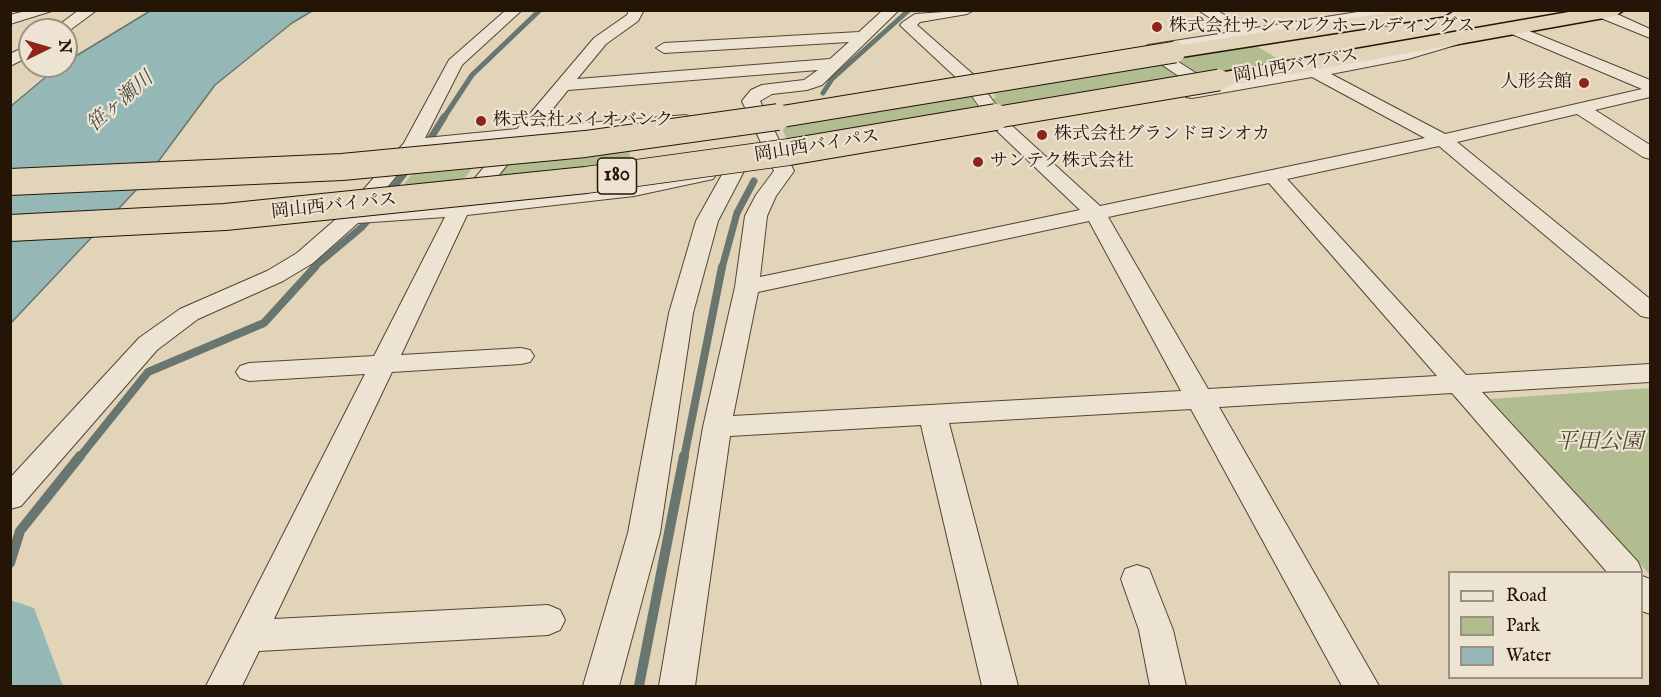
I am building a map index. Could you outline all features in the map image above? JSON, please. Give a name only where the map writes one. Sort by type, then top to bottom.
[{"type":"highway","name":"岡山西バイパス","points":[[10,182],[342,166],[574,145],[802,114],[1444,10]]},
{"type":"highway","name":"岡山西バイパス","points":[[10,228],[225,217],[586,180],[789,152],[1215,85],[1608,12]]},
{"type":"street","points":[[10,20],[48,10]]},
{"type":"street","points":[[10,498],[148,344],[189,314],[265,281],[305,258],[367,216],[422,144],[455,63],[514,10]]},
{"type":"street","points":[[224,687],[459,210],[518,136],[600,41],[633,18],[637,10]]},
{"type":"street","points":[[677,687],[717,427],[747,287],[756,216],[765,195],[784,171],[752,102],[758,94],[768,89],[807,85],[816,81],[892,10]]},
{"type":"street","points":[[967,10],[915,18],[908,25],[969,80],[1003,127],[1096,214],[1361,687]]},
{"type":"street","points":[[1205,10],[1246,34]]},
{"type":"street","points":[[1608,12],[1650,34]]},
{"type":"street","points":[[422,144],[647,122],[706,120],[969,80],[1364,15],[1409,15]]},
{"type":"street","points":[[1512,29],[1650,86]]},
{"type":"street","points":[[664,48],[791,39],[862,37]]},
{"type":"street","points":[[367,216],[459,210],[634,190],[734,171],[1003,127],[1215,85],[1315,72],[1437,48],[1469,37]]},
{"type":"street","points":[[1148,50],[1215,85]]},
{"type":"street","points":[[562,85],[834,64]]},
{"type":"street","points":[[1315,72],[1443,140],[1650,311]]},
{"type":"street","points":[[747,287],[1443,140],[1650,92]]},
{"type":"street","points":[[1581,109],[1650,153]]},
{"type":"street","points":[[601,687],[644,533],[681,313],[707,221],[734,171]]},
{"type":"street","points":[[1273,175],[1624,571]]},
{"type":"street","points":[[249,372],[521,356]]},
{"type":"street","points":[[717,427],[1650,374]]},
{"type":"street","points":[[933,415],[1000,687]]},
{"type":"street","points":[[1137,579],[1156,630],[1168,687]]},
{"type":"street","points":[[249,636],[548,620]]},
{"type":"green space","points":[[1253,44],[1285,63],[1201,77],[1172,58]]},
{"type":"green space","points":[[1155,61],[1185,80],[1001,113],[993,99],[996,97],[992,91]]},
{"type":"green space","points":[[968,93],[983,115],[789,146],[781,125],[794,126],[796,121]]},
{"type":"green space","points":[[628,143],[632,170],[488,187],[512,156]]},
{"type":"green space","points":[[480,158],[455,191],[393,198],[420,164]]},
{"type":"green space","name":"平田公園","points":[[1650,388],[1650,575],[1490,399]]},
{"type":"water","name":"笹ヶ瀬川","points":[[150,11],[312,11],[292,23],[215,85],[140,186],[11,323],[11,106],[45,78],[78,78],[78,55]]},
{"type":"waterway","points":[[443,119],[472,75],[540,10]]},
{"type":"waterway","points":[[823,93],[832,79],[909,10]]},
{"type":"waterway","points":[[427,144],[444,117]]},
{"type":"waterway","points":[[388,194],[410,166]]},
{"type":"waterway","points":[[722,268],[737,213],[754,181]]},
{"type":"waterway","points":[[313,268],[362,227],[373,214]]},
{"type":"waterway","points":[[79,458],[148,372],[264,323],[315,267]]},
{"type":"waterway","points":[[684,458],[722,267]]},
{"type":"waterway","points":[[10,563],[20,531],[80,456]]},
{"type":"waterway","points":[[639,686],[684,456]]},
{"type":"waterway","points":[[10,629],[28,686]]},
{"type":"place","name":"株式会社サンマルクホールディングス","points":[[1157,27]]},
{"type":"place","name":"人形会館","points":[[1584,83]]},
{"type":"place","name":"株式会社バイオバンク","points":[[481,121]]},
{"type":"place","name":"株式会社グランドヨシオカ","points":[[1042,135]]},
{"type":"place","name":"サンテク株式会社","points":[[978,162]]}]
